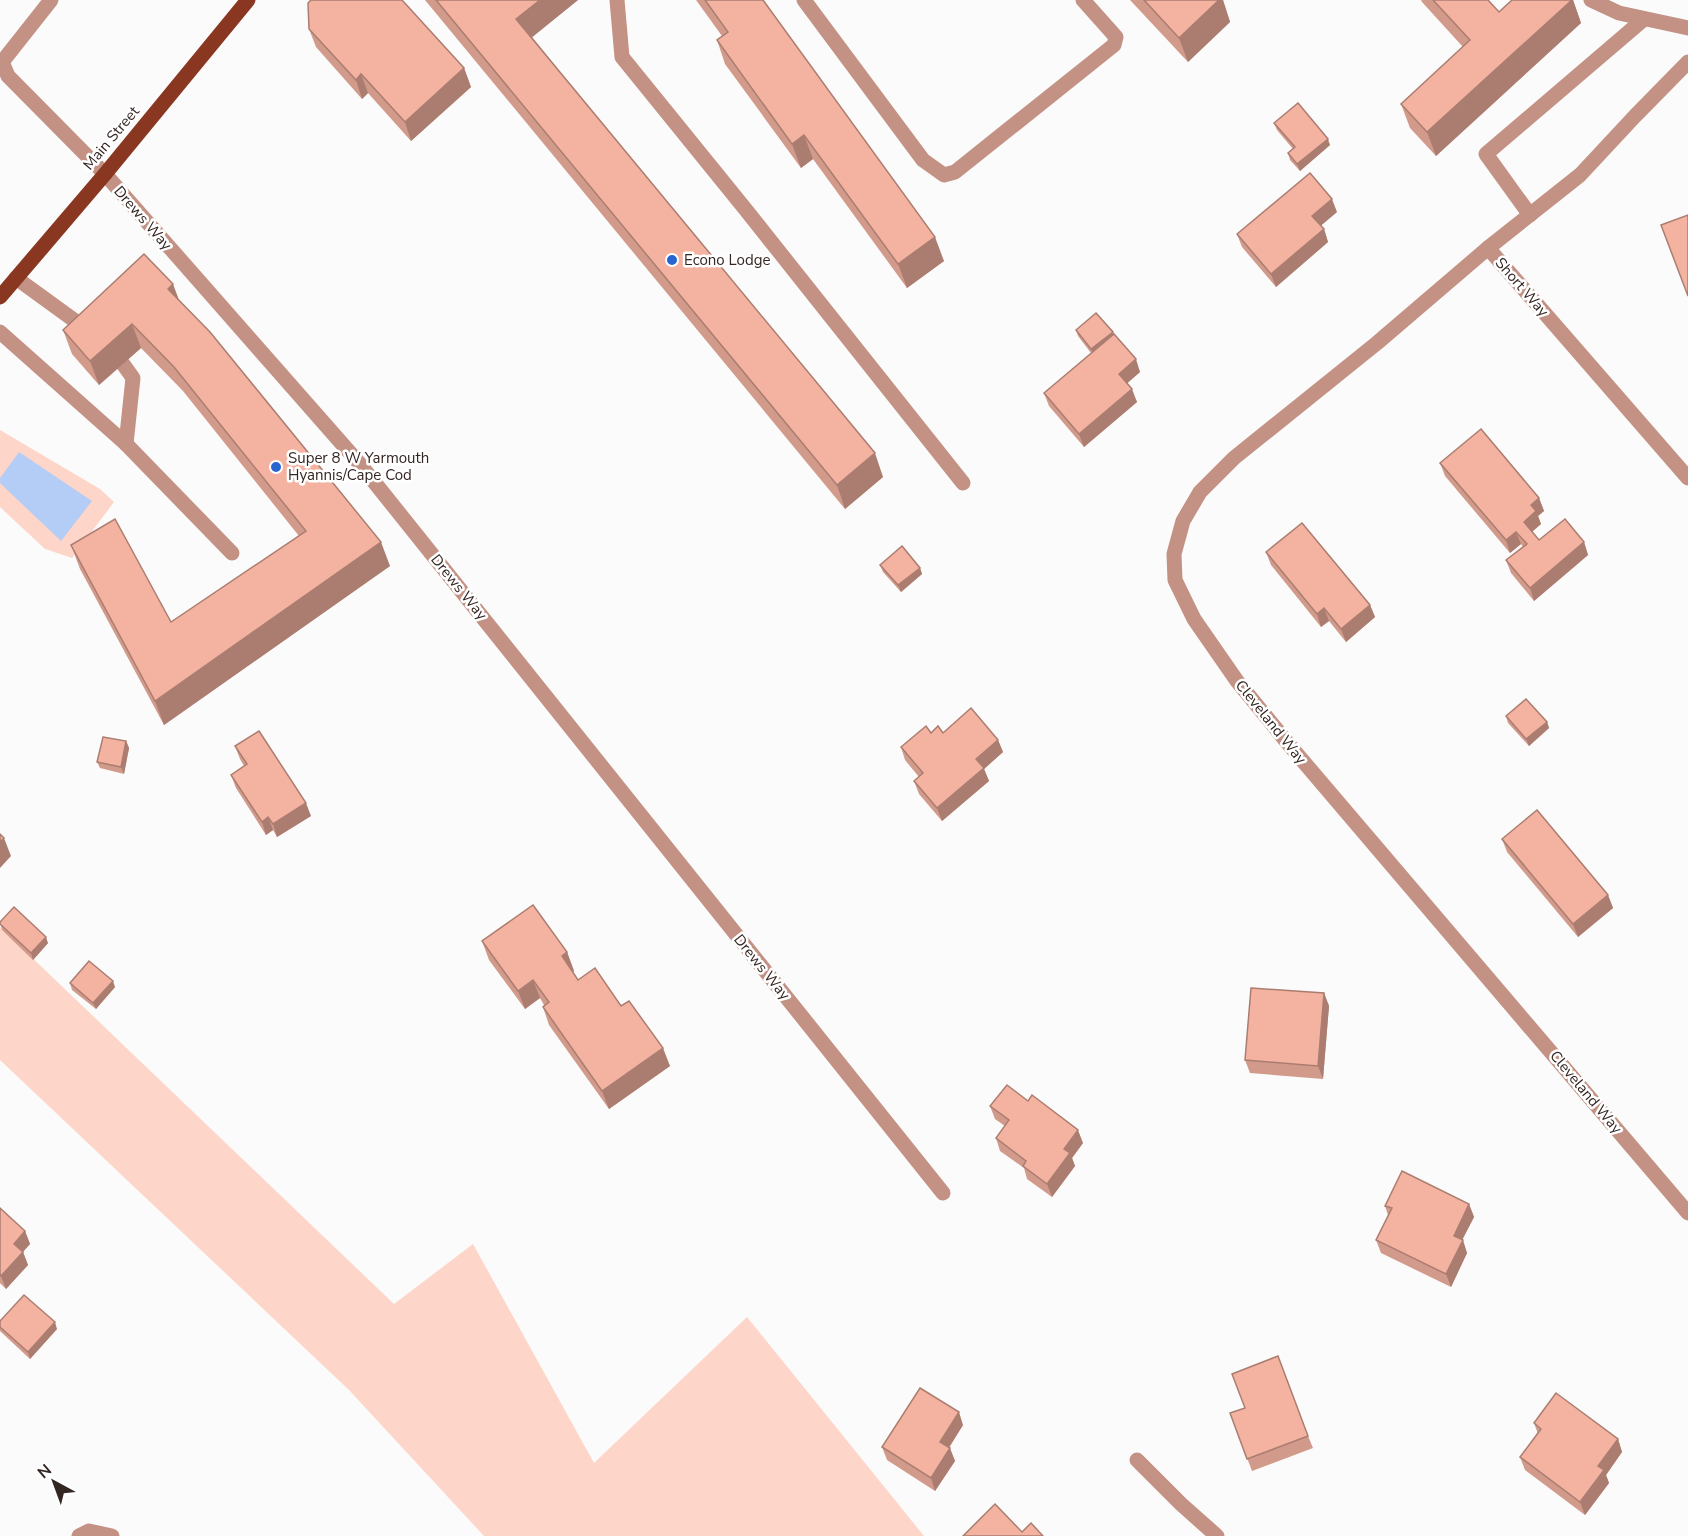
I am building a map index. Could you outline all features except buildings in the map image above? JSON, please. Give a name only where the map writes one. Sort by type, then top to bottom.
[{"type":"main road","name":"Main Street","points":[[0,297],[248,0]]},
{"type":"street","name":"Drews Way","points":[[51,0],[2,62],[8,76],[105,174],[359,463],[944,1193]]},
{"type":"street","points":[[617,0],[622,57],[963,483]]},
{"type":"street","points":[[804,0],[923,160],[944,175],[955,172],[1114,45],[1116,37],[1083,0]]},
{"type":"street","points":[[1591,0],[1619,13],[1688,28]]},
{"type":"street","points":[[1530,215],[1485,154],[1644,19]]},
{"type":"street","name":"Short Way","points":[[1688,63],[1580,175],[1488,248],[1688,478]]},
{"type":"street","name":"Cleveland Way","points":[[1488,248],[1360,356],[1233,458],[1200,492],[1183,521],[1174,554],[1174,580],[1194,619],[1237,681],[1688,1213]]},
{"type":"street","points":[[16,278],[93,334]]},
{"type":"street","points":[[0,332],[126,444],[232,553]]},
{"type":"street","points":[[123,364],[133,378],[126,444]]},
{"type":"street","points":[[1137,1460],[1217,1536]]},
{"type":"street","points":[[79,1536],[89,1531],[112,1536]]},
{"type":"shaded area","points":[[0,430],[100,489],[114,502],[72,558],[45,549],[0,507]]},
{"type":"shaded area","points":[[0,927],[394,1304],[473,1244],[594,1463],[747,1317],[924,1536],[484,1536],[349,1390],[0,1060]]},
{"type":"water","points":[[19,452],[92,501],[61,541],[0,483],[0,478]]},
{"type":"place","name":"Econo Lodge","points":[[672,260]]},
{"type":"place","name":"Super 8 W Yarmouth Hyannis/Cape Cod","points":[[276,467]]}]
